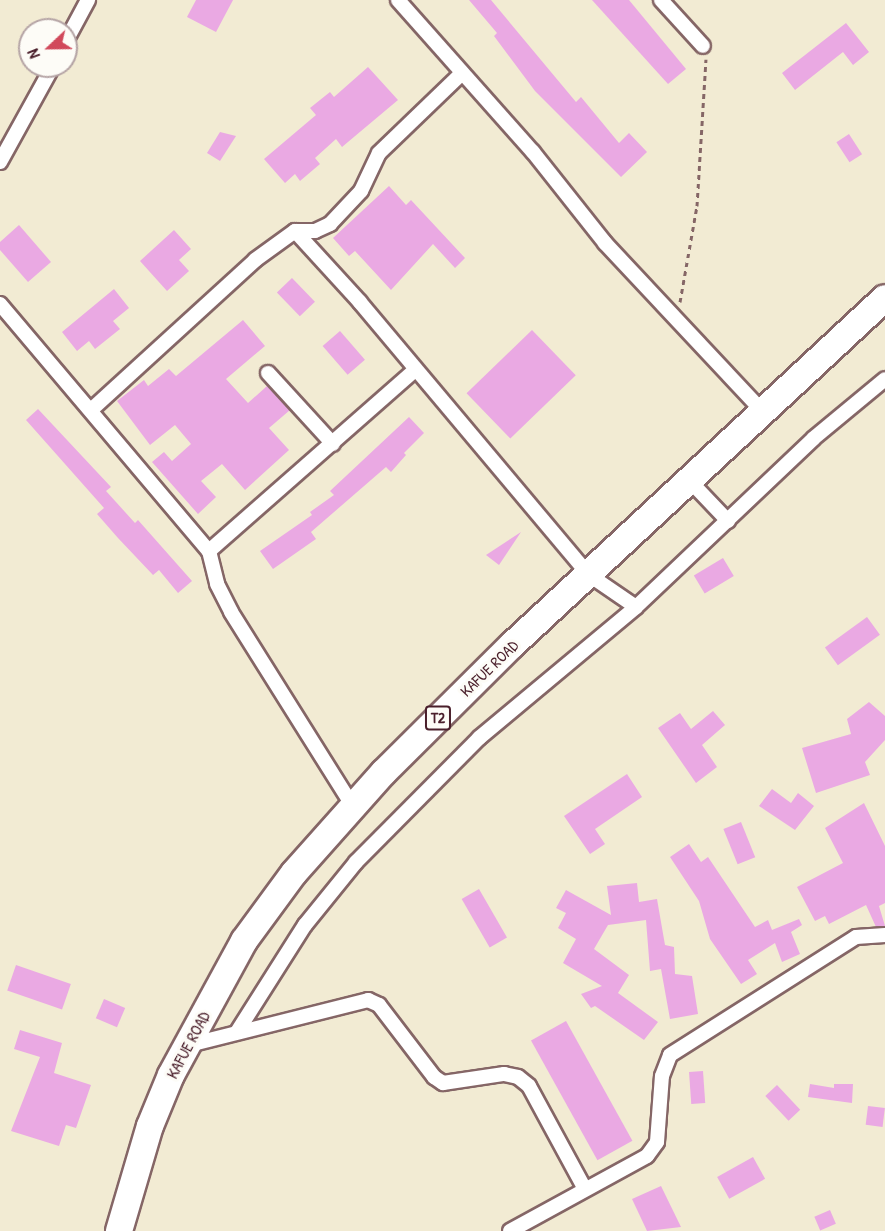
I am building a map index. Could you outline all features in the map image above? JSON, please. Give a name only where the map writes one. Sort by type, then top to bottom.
[{"type":"highway","name":"KAFUE ROAD","points":[[119,1231],[150,1126],[186,1045],[259,918],[352,805],[588,574],[885,298]]},
{"type":"street","points":[[78,19],[88,0]]},
{"type":"street","points":[[398,0],[533,152],[605,243],[762,411]]},
{"type":"street","points":[[661,0],[703,46]]},
{"type":"street","points":[[91,410],[255,260],[295,231],[315,231],[346,209],[361,191],[379,153],[462,73]]},
{"type":"street","points":[[0,162],[46,78]]},
{"type":"street","points":[[295,231],[588,574],[636,607]]},
{"type":"street","points":[[0,304],[209,551],[217,584],[231,612],[352,805]]},
{"type":"street","points":[[209,551],[415,370]]},
{"type":"street","points":[[268,373],[333,444]]},
{"type":"street","points":[[237,1032],[305,925],[356,862],[479,738],[636,607],[814,438],[885,379]]},
{"type":"street","points":[[688,479],[728,521]]},
{"type":"street","points":[[510,1231],[585,1189],[634,1165],[657,1142],[662,1076],[670,1055],[856,937],[885,935]]},
{"type":"street","points":[[186,1045],[368,1000],[379,1005],[434,1077],[443,1083],[504,1074],[518,1077],[529,1086],[585,1189]]},
{"type":"path","points":[[673,317],[683,289],[697,206],[699,131],[708,65],[703,46]]},
{"type":"building","points":[[196,0],[233,0],[216,32],[187,17]]},
{"type":"building","points":[[469,0],[491,0],[576,102],[581,97],[619,143],[629,133],[647,152],[621,177],[535,91],[494,36],[497,33]]},
{"type":"building","points":[[592,0],[629,0],[686,69],[668,84]]},
{"type":"building","points":[[846,23],[869,52],[853,65],[843,52],[795,90],[782,73]]},
{"type":"building","points":[[368,67],[398,100],[342,147],[336,139],[315,158],[320,164],[300,181],[295,174],[285,183],[264,159],[316,115],[310,108],[330,92],[334,97]]},
{"type":"building","points":[[220,132],[236,136],[220,161],[207,153]]},
{"type":"building","points":[[849,134],[862,154],[849,162],[836,142]]},
{"type":"building","points":[[389,186],[406,205],[411,200],[465,258],[455,268],[433,244],[391,290],[355,251],[349,256],[333,238]]},
{"type":"building","points":[[19,225],[51,262],[28,282],[0,250],[0,242]]},
{"type":"building","points":[[174,230],[191,249],[179,260],[189,271],[167,291],[140,261]]},
{"type":"building","points":[[292,278],[315,302],[300,316],[277,293]]},
{"type":"building","points":[[114,289],[129,308],[113,321],[120,329],[95,349],[89,341],[77,351],[62,332]]},
{"type":"building","points":[[243,320],[265,346],[226,379],[248,403],[267,386],[290,410],[269,428],[289,450],[245,490],[222,464],[201,481],[216,497],[198,514],[152,462],[164,452],[172,461],[191,444],[175,425],[150,445],[117,401],[144,380],[148,386],[169,369],[176,376]]},
{"type":"building","points":[[532,330],[576,375],[510,439],[467,393]]},
{"type":"building","points":[[340,331],[365,360],[348,375],[323,346]]},
{"type":"building","points":[[38,409],[111,487],[106,491],[135,523],[138,520],[192,581],[178,593],[159,570],[153,575],[97,514],[104,508],[26,420]]},
{"type":"building","points":[[409,417],[424,433],[404,453],[406,455],[391,472],[386,467],[311,532],[316,539],[273,569],[260,551],[312,515],[310,512],[334,495],[330,491]]},
{"type":"building","points":[[521,532],[499,565],[486,555]]},
{"type":"building","points":[[723,558],[734,576],[705,594],[694,576]]},
{"type":"building","points":[[867,617],[880,635],[838,665],[825,648]]},
{"type":"building","points":[[869,702],[885,716],[885,740],[865,762],[870,775],[816,793],[802,748],[851,734],[847,719]]},
{"type":"building","points":[[713,711],[725,725],[702,745],[717,767],[696,783],[658,728],[680,713],[691,729]]},
{"type":"building","points":[[627,774],[642,797],[595,829],[605,844],[590,854],[564,816]]},
{"type":"building","points":[[772,789],[791,803],[798,793],[814,806],[795,830],[759,806]]},
{"type":"building","points":[[864,803],[885,846],[885,903],[879,906],[885,926],[876,927],[866,905],[829,924],[825,916],[815,921],[797,887],[843,863],[825,828]]},
{"type":"building","points":[[741,822],[755,857],[738,864],[723,829]]},
{"type":"building","points":[[689,844],[701,862],[708,857],[755,927],[768,920],[772,930],[799,919],[802,925],[791,932],[800,954],[782,962],[775,943],[748,960],[757,974],[741,984],[710,939],[699,901],[670,857]]},
{"type":"building","points":[[637,883],[639,902],[657,899],[665,945],[674,947],[675,974],[692,976],[698,1014],[670,1019],[661,969],[650,971],[646,920],[608,925],[594,949],[629,975],[618,993],[658,1022],[644,1040],[595,1006],[591,1008],[581,994],[602,986],[563,963],[576,939],[558,928],[566,913],[556,908],[566,890],[611,915],[607,886]]},
{"type":"building","points":[[479,889],[507,937],[490,947],[462,899]]},
{"type":"building","points":[[16,965],[71,984],[62,1009],[7,991]]},
{"type":"building","points":[[104,999],[125,1008],[117,1027],[96,1018]]},
{"type":"building","points":[[566,1021],[632,1141],[597,1160],[531,1040]]},
{"type":"building","points":[[20,1030],[62,1043],[54,1073],[91,1085],[76,1128],[66,1125],[59,1146],[11,1131],[40,1057],[14,1049]]},
{"type":"building","points":[[703,1071],[705,1103],[691,1104],[689,1072]]},
{"type":"building","points":[[810,1084],[834,1088],[834,1084],[853,1084],[852,1103],[808,1097]]},
{"type":"building","points":[[777,1085],[800,1110],[788,1121],[765,1096]]},
{"type":"building","points":[[868,1106],[885,1108],[883,1127],[866,1125]]},
{"type":"building","points":[[753,1157],[765,1179],[729,1199],[717,1177]]},
{"type":"building","points":[[661,1186],[681,1227],[647,1231],[632,1199]]},
{"type":"building","points":[[830,1210],[836,1224],[820,1230],[814,1217]]}]
